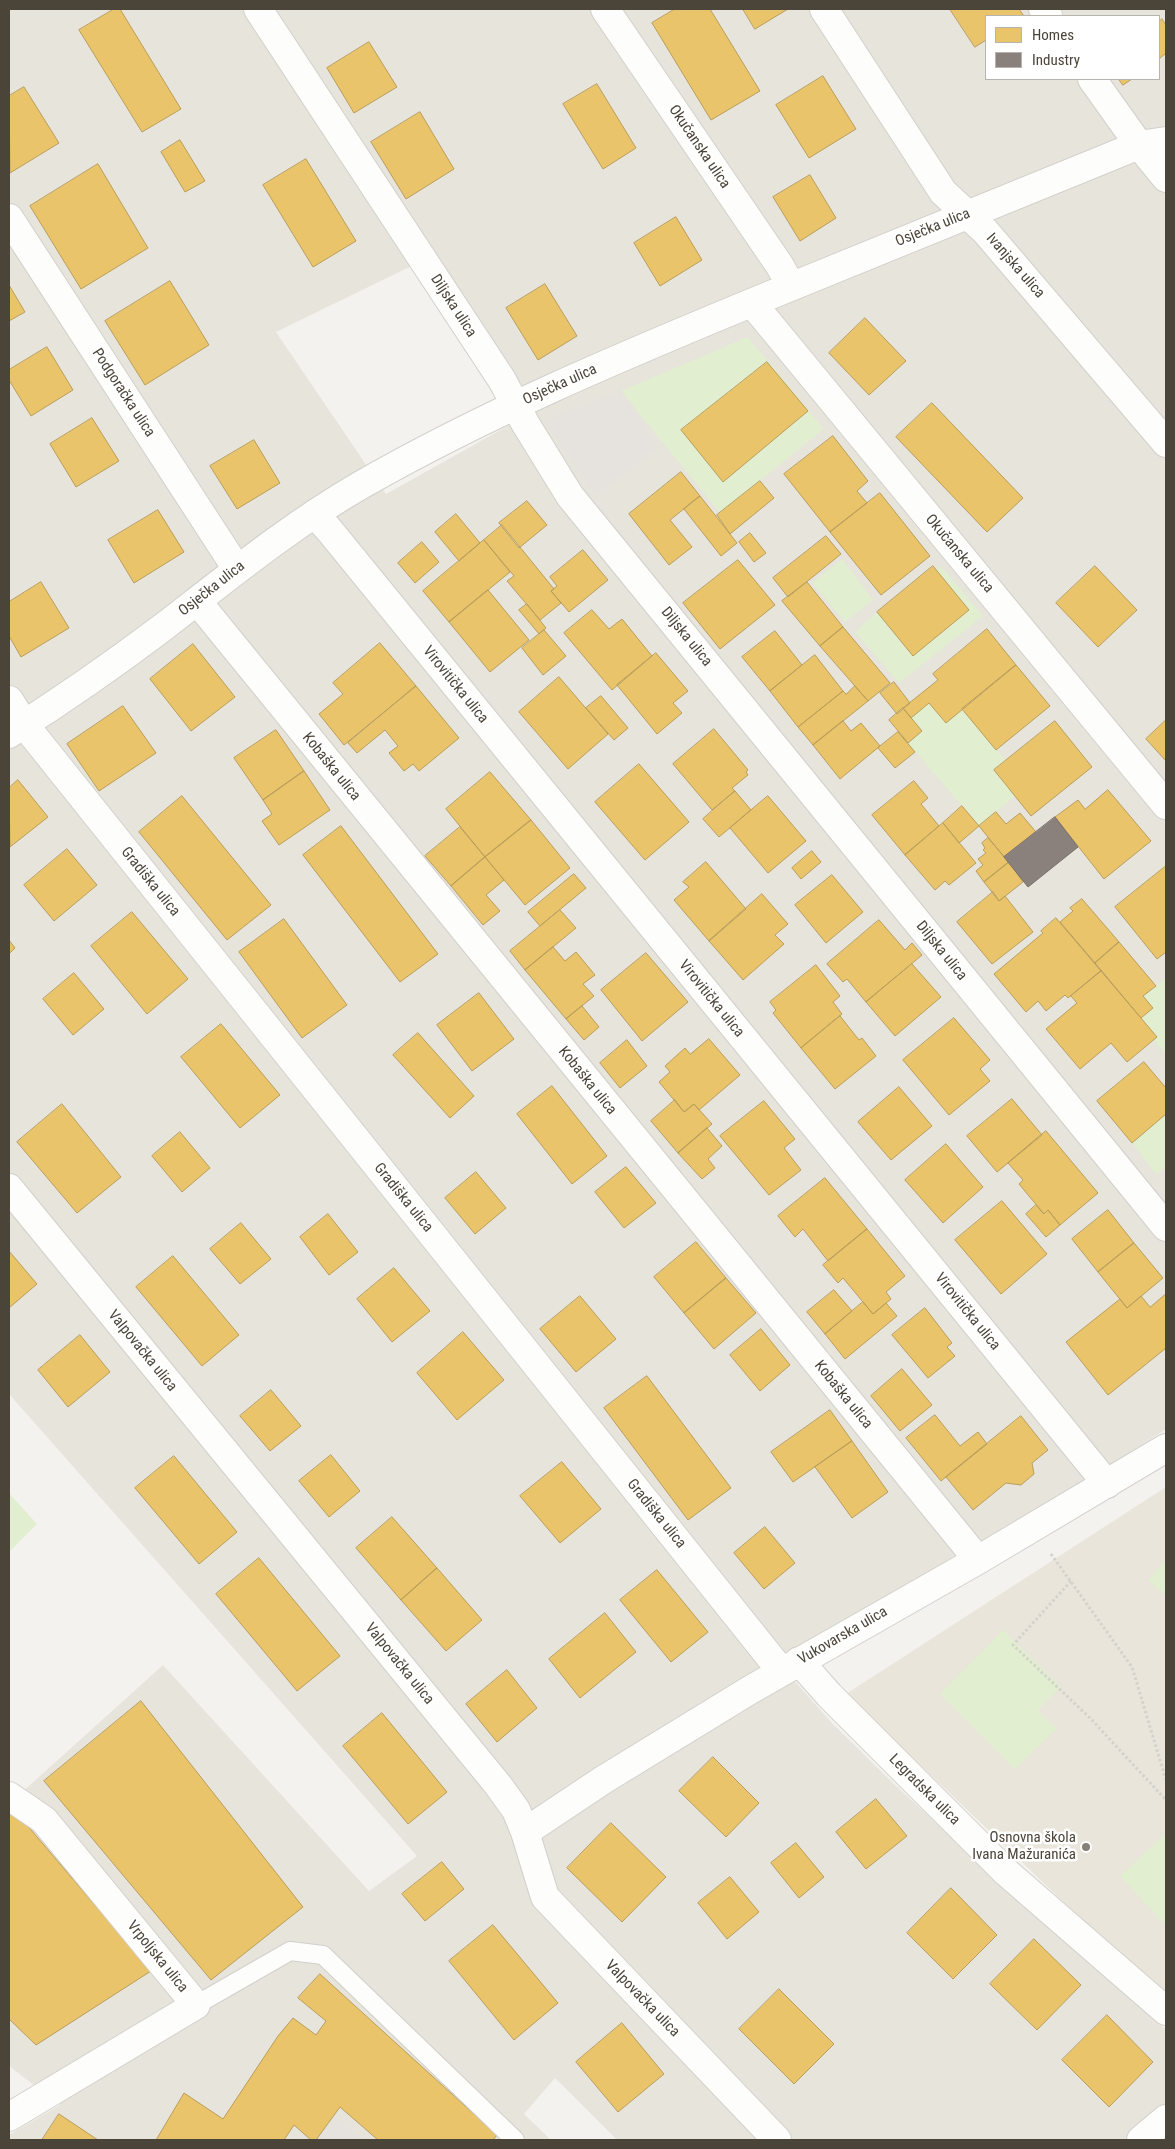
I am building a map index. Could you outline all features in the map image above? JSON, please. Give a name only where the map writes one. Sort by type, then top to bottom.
[{"type":"street","name":"Diljska ulica","points":[[258,9],[502,380],[570,496],[1166,1227]]},
{"type":"street","name":"Okučanska ulica","points":[[605,9],[780,266],[791,286]]},
{"type":"street","name":"Ivanjska ulica","points":[[824,9],[943,192],[985,231],[1166,443]]},
{"type":"street","points":[[1093,80],[1139,145],[1166,178]]},
{"type":"street","name":"Osječka ulica","points":[[16,729],[57,704],[237,569],[315,514],[390,469],[515,405],[647,346],[967,214],[1139,145],[1166,141]]},
{"type":"street","name":"Podgoračka ulica","points":[[9,218],[237,569]]},
{"type":"street","name":"Okučanska ulica","points":[[752,303],[1166,805]]},
{"type":"street","name":"Virovitička ulica","points":[[315,514],[1107,1484]]},
{"type":"street","name":"Kobaška ulica","points":[[196,601],[978,1560]]},
{"type":"street","name":"Gradiška ulica","points":[[9,700],[16,729],[791,1666]]},
{"type":"street","name":"Valpovačka ulica","points":[[9,1188],[498,1785],[516,1810],[525,1832],[545,1897],[777,2140]]},
{"type":"street","name":"Vukovarska ulica","points":[[525,1832],[603,1780],[791,1666],[978,1560],[1166,1448]]},
{"type":"street","name":"Legradska ulica","points":[[791,1666],[830,1696],[1006,1872],[1166,2011]]},
{"type":"street","name":"Vrpoljska ulica","points":[[9,1796],[44,1820],[196,2005],[9,2117]]},
{"type":"street","points":[[1141,2140],[1166,2119]]},
{"type":"lane","points":[[196,2005],[290,1951],[323,1955],[515,2140]]},
{"type":"path","points":[[1046,1548],[1132,1667],[1166,1780]]},
{"type":"path","points":[[1071,1581],[1013,1645],[1090,1718],[1166,1800]]},
{"type":"shaded area","points":[[9,9],[1166,9],[1166,1429],[1084,1482],[943,1563],[778,1662],[830,1721],[896,1786],[1166,2030],[1166,2140],[617,2140],[555,2078],[524,2114],[551,2140],[9,2140],[9,2135],[60,2105],[9,2066],[9,1804],[163,1665],[369,1891],[417,1856],[9,1394]],"holes":[[[434,255],[538,409],[386,494],[276,332]]]},
{"type":"shaded area","points":[[621,391],[657,449],[596,494],[544,420]]},
{"type":"shaded area","name":"Osnovna škola Ivana Mažuranića","points":[[1166,1487],[1166,2000],[846,1694]]},
{"type":"shaded area","points":[[325,2107],[362,2140],[297,2140]]},
{"type":"green space","points":[[748,337],[824,429],[720,513],[621,391]]},
{"type":"green space","points":[[842,559],[873,600],[845,622],[812,583]]},
{"type":"green space","points":[[941,566],[983,616],[899,683],[855,632],[877,612],[913,656],[969,610],[936,570]]},
{"type":"green space","points":[[929,703],[946,723],[962,709],[1006,761],[994,770],[1015,796],[979,826],[908,743],[922,731],[911,718]]},
{"type":"green space","points":[[1166,978],[1166,1055],[1153,1039],[1156,1036],[1141,1018],[1152,1008],[1143,996]]},
{"type":"green space","points":[[1166,1114],[1166,1166],[1157,1175],[1132,1143]]},
{"type":"green space","points":[[9,1493],[37,1524],[9,1552]]},
{"type":"green space","points":[[1166,1559],[1166,1596],[1148,1580]]},
{"type":"green space","points":[[1003,1630],[1061,1687],[1038,1710],[1056,1729],[1015,1769],[940,1694]]},
{"type":"green space","points":[[1166,1833],[1166,1926],[1120,1876]]},
{"type":"building: Homes","points":[[114,9],[120,9],[181,109],[142,132],[79,30]]},
{"type":"building: Homes","points":[[675,9],[710,9],[760,91],[711,120],[652,23]]},
{"type":"building: Homes","points":[[743,9],[788,9],[755,29]]},
{"type":"building: Homes","points":[[950,9],[1019,9],[1023,15],[985,15],[985,41],[975,47]]},
{"type":"building: Homes","points":[[1162,19],[1166,25],[1166,53],[1160,58],[1160,21]]},
{"type":"building: Homes","points":[[369,42],[397,87],[354,113],[327,68]]},
{"type":"building: Homes","points":[[823,76],[856,129],[809,158],[776,105]]},
{"type":"building: Homes","points":[[1120,80],[1130,80],[1123,85]]},
{"type":"building: Homes","points":[[597,84],[636,148],[603,169],[563,104]]},
{"type":"building: Homes","points":[[24,87],[59,143],[10,173],[9,96]]},
{"type":"building: Homes","points":[[420,112],[454,169],[406,199],[371,142]]},
{"type":"building: Homes","points":[[180,140],[205,181],[185,192],[161,152]]},
{"type":"building: Homes","points":[[306,159],[356,241],[313,267],[263,185]]},
{"type":"building: Homes","points":[[98,164],[148,248],[81,289],[30,206]]},
{"type":"building: Homes","points":[[810,175],[836,218],[800,241],[773,197]]},
{"type":"building: Homes","points":[[676,217],[702,260],[660,286],[634,243]]},
{"type":"building: Homes","points":[[170,281],[209,345],[145,385],[105,321]]},
{"type":"building: Homes","points":[[545,284],[577,336],[538,360],[506,308]]},
{"type":"building: Homes","points":[[9,285],[25,312],[9,321]]},
{"type":"building: Homes","points":[[865,318],[906,361],[869,395],[829,353]]},
{"type":"building: Homes","points":[[47,347],[73,390],[31,416],[9,380],[9,370]]},
{"type":"building: Homes","points":[[767,362],[808,411],[723,482],[681,430]]},
{"type":"building: Homes","points":[[932,403],[1023,498],[987,532],[896,437]]},
{"type":"building: Homes","points":[[92,418],[119,461],[76,487],[50,444]]},
{"type":"building: Homes","points":[[833,436],[868,481],[857,491],[867,503],[830,532],[784,474]]},
{"type":"building: Homes","points":[[254,440],[280,483],[237,509],[210,466]]},
{"type":"building: Homes","points":[[681,472],[700,496],[670,520],[692,547],[669,565],[629,514]]},
{"type":"building: Homes","points":[[760,481],[774,498],[730,534],[717,515]]},
{"type":"building: Homes","points":[[880,493],[930,556],[881,595],[830,532]]},
{"type":"building: Homes","points":[[700,496],[737,543],[721,556],[684,509]]},
{"type":"building: Homes","points":[[527,501],[547,525],[519,548],[499,523]]},
{"type":"building: Homes","points":[[158,510],[184,552],[134,583],[108,540]]},
{"type":"building: Homes","points":[[456,514],[480,543],[459,561],[435,532]]},
{"type":"building: Homes","points":[[502,525],[554,589],[551,591],[561,603],[540,620],[507,581],[514,576],[484,540]]},
{"type":"building: Homes","points":[[750,533],[766,553],[754,562],[739,542]]},
{"type":"building: Homes","points":[[826,536],[841,554],[788,597],[773,578]]},
{"type":"building: Homes","points":[[484,540],[510,572],[449,622],[423,591]]},
{"type":"building: Homes","points":[[422,542],[439,562],[415,583],[398,563]]},
{"type":"building: Homes","points":[[583,550],[608,580],[569,612],[551,591],[557,586],[550,577]]},
{"type":"building: Homes","points":[[738,560],[775,605],[720,649],[683,603]]},
{"type":"building: Homes","points":[[933,566],[969,610],[913,656],[877,612]]},
{"type":"building: Homes","points":[[1095,566],[1137,610],[1098,647],[1056,603]]},
{"type":"building: Homes","points":[[41,582],[69,628],[21,657],[9,636],[9,602]]},
{"type":"building: Homes","points":[[807,582],[843,627],[820,646],[782,601]]},
{"type":"building: Homes","points":[[488,590],[529,640],[490,672],[449,622]]},
{"type":"building: Homes","points":[[527,604],[546,628],[539,634],[519,610]]},
{"type":"building: Homes","points":[[592,610],[609,629],[622,619],[652,656],[612,690],[564,633]]},
{"type":"building: Homes","points":[[843,627],[890,683],[868,701],[820,646]]},
{"type":"building: Homes","points":[[987,629],[1016,665],[946,723],[929,703],[911,718],[903,708],[938,680],[933,674]]},
{"type":"building: Homes","points":[[544,630],[566,656],[543,675],[522,648]]},
{"type":"building: Homes","points":[[775,631],[802,665],[770,691],[742,657]]},
{"type":"building: Homes","points":[[380,643],[416,686],[344,745],[319,714],[343,694],[333,683]]},
{"type":"building: Homes","points":[[193,644],[235,697],[191,731],[150,679]]},
{"type":"building: Homes","points":[[656,653],[688,691],[673,703],[682,713],[657,734],[617,685]]},
{"type":"building: Homes","points":[[815,655],[843,691],[798,727],[770,691]]},
{"type":"building: Homes","points":[[1016,665],[1050,706],[996,750],[962,709]]},
{"type":"building: Homes","points":[[559,677],[608,734],[568,769],[519,712]]},
{"type":"building: Homes","points":[[894,682],[910,703],[897,714],[880,693]]},
{"type":"building: Homes","points":[[416,686],[459,738],[419,771],[413,764],[404,771],[389,753],[398,746],[385,730],[357,753],[348,743]]},
{"type":"building: Homes","points":[[855,686],[868,701],[813,745],[798,727],[843,691],[846,694]]},
{"type":"building: Homes","points":[[601,696],[628,728],[614,740],[586,708]]},
{"type":"building: Homes","points":[[123,706],[156,753],[99,791],[67,744]]},
{"type":"building: Homes","points":[[903,708],[922,731],[908,743],[889,720]]},
{"type":"building: Homes","points":[[1166,720],[1166,761],[1146,739]]},
{"type":"building: Homes","points":[[843,721],[851,731],[861,723],[880,746],[840,779],[813,745]]},
{"type":"building: Homes","points":[[1055,721],[1092,767],[1031,816],[994,770]]},
{"type":"building: Homes","points":[[714,729],[748,770],[746,772],[748,775],[732,788],[735,791],[712,810],[673,764]]},
{"type":"building: Homes","points":[[276,730],[304,771],[263,800],[234,758]]},
{"type":"building: Homes","points":[[898,732],[915,752],[895,768],[878,748]]},
{"type":"building: Homes","points":[[639,764],[689,822],[645,860],[595,802]]},
{"type":"building: Homes","points":[[304,771],[330,810],[279,845],[262,821],[272,814],[263,800]]},
{"type":"building: Homes","points":[[490,772],[531,820],[485,857],[446,809]]},
{"type":"building: Homes","points":[[18,780],[48,817],[10,847],[9,788]]},
{"type":"building: Homes","points":[[914,781],[928,798],[921,804],[939,826],[905,855],[872,815]]},
{"type":"building: Homes","points":[[1108,790],[1151,841],[1104,879],[1055,817],[1078,800],[1085,809]]},
{"type":"building: Homes","points":[[735,791],[751,810],[719,837],[703,819]]},
{"type":"building: Homes","points":[[182,796],[271,905],[227,940],[139,832]]},
{"type":"building: Homes","points":[[768,796],[806,841],[768,873],[730,828]]},
{"type":"building: Homes","points":[[962,806],[979,826],[959,843],[943,823]]},
{"type":"building: Homes","points":[[996,812],[1006,824],[1020,813],[1036,832],[1004,857],[979,826]]},
{"type":"building: Homes","points":[[531,820],[570,868],[525,905],[485,857]]},
{"type":"building: Homes","points":[[943,823],[976,863],[949,885],[945,881],[935,890],[905,855]]},
{"type":"building: Homes","points":[[341,826],[438,954],[400,982],[303,855]]},
{"type":"building: Homes","points":[[460,827],[485,857],[451,886],[425,856]]},
{"type":"building: Homes","points":[[988,838],[1009,862],[984,882],[976,871],[983,865],[978,859],[986,853],[983,850],[985,848],[982,843]]},
{"type":"building: Homes","points":[[67,849],[97,885],[54,921],[24,885]]},
{"type":"building: Homes","points":[[812,851],[821,862],[801,879],[792,868]]},
{"type":"building: Homes","points":[[485,857],[504,880],[486,895],[500,911],[483,925],[451,886]]},
{"type":"building: Homes","points":[[706,862],[746,909],[709,941],[674,900],[689,887],[683,882]]},
{"type":"building: Homes","points":[[1009,862],[1023,882],[999,901],[984,882]]},
{"type":"building: Homes","points":[[1166,866],[1166,952],[1157,959],[1115,907]]},
{"type":"building: Homes","points":[[574,874],[586,888],[540,926],[528,912]]},
{"type":"building: Homes","points":[[832,875],[863,912],[826,943],[795,905]]},
{"type":"building: Homes","points":[[993,892],[999,901],[1005,896],[1033,932],[992,964],[957,922]]},
{"type":"building: Homes","points":[[762,894],[788,924],[775,935],[784,944],[743,980],[709,941]]},
{"type":"building: Homes","points":[[1082,899],[1119,942],[1095,963],[1060,922],[1073,911],[1070,908]]},
{"type":"building: Homes","points":[[560,910],[576,928],[525,970],[510,951]]},
{"type":"building: Homes","points":[[132,912],[188,979],[147,1014],[91,946]]},
{"type":"building: Homes","points":[[1056,918],[1101,971],[1068,998],[1065,995],[1046,1011],[1038,1001],[1026,1012],[994,974],[1043,933],[1041,931]]},
{"type":"building: Homes","points":[[284,919],[347,1005],[302,1038],[239,952]]},
{"type":"building: Homes","points":[[879,920],[905,950],[912,943],[922,955],[866,1002],[847,979],[843,982],[827,964]]},
{"type":"building: Homes","points":[[9,940],[15,948],[9,954]]},
{"type":"building: Homes","points":[[1119,942],[1156,986],[1143,996],[1153,1008],[1141,1018],[1095,963]]},
{"type":"building: Homes","points":[[553,947],[565,961],[576,952],[595,975],[583,984],[594,996],[566,1019],[525,970]]},
{"type":"building: Homes","points":[[646,953],[688,1002],[642,1041],[601,990]]},
{"type":"building: Homes","points":[[912,964],[941,997],[895,1036],[866,1002]]},
{"type":"building: Homes","points":[[816,965],[840,996],[833,1002],[842,1014],[801,1048],[773,1013],[776,1010],[770,1002]]},
{"type":"building: Homes","points":[[1101,971],[1157,1037],[1127,1062],[1111,1043],[1080,1069],[1046,1029],[1077,1003],[1071,996]]},
{"type":"building: Homes","points":[[74,973],[104,1009],[73,1035],[43,999]]},
{"type":"building: Homes","points":[[479,993],[514,1039],[472,1071],[437,1025]]},
{"type":"building: Homes","points":[[582,1006],[599,1027],[584,1040],[566,1019]]},
{"type":"building: Homes","points":[[840,1016],[859,1040],[862,1038],[876,1056],[835,1089],[801,1048]]},
{"type":"building: Homes","points":[[954,1018],[990,1060],[980,1069],[990,1081],[949,1115],[903,1060]]},
{"type":"building: Homes","points":[[221,1024],[280,1095],[240,1128],[181,1057]]},
{"type":"building: Homes","points":[[418,1033],[474,1096],[450,1118],[393,1055]]},
{"type":"building: Homes","points":[[709,1039],[740,1075],[699,1110],[694,1104],[684,1112],[659,1082],[670,1072],[665,1066],[685,1048],[690,1054]]},
{"type":"building: Homes","points":[[627,1040],[647,1066],[620,1088],[600,1063]]},
{"type":"building: Homes","points":[[1144,1062],[1166,1088],[1166,1114],[1132,1143],[1097,1101]]},
{"type":"building: Homes","points":[[552,1086],[607,1156],[572,1184],[517,1114]]},
{"type":"building: Homes","points":[[899,1087],[932,1126],[891,1160],[858,1122]]},
{"type":"building: Homes","points":[[1012,1099],[1042,1135],[997,1172],[967,1136]]},
{"type":"building: Homes","points":[[675,1100],[684,1112],[694,1104],[712,1124],[678,1153],[651,1121]]},
{"type":"building: Homes","points":[[764,1101],[795,1139],[784,1148],[801,1170],[769,1195],[720,1136]]},
{"type":"building: Homes","points":[[62,1104],[121,1177],[77,1213],[17,1142]]},
{"type":"building: Homes","points":[[707,1128],[722,1146],[708,1159],[715,1168],[702,1179],[678,1153]]},
{"type":"building: Homes","points":[[1046,1131],[1098,1193],[1060,1225],[1048,1210],[1044,1214],[1019,1184],[1023,1180],[1008,1163]]},
{"type":"building: Homes","points":[[180,1132],[210,1168],[182,1192],[152,1156]]},
{"type":"building: Homes","points":[[946,1144],[983,1187],[943,1223],[905,1180]]},
{"type":"building: Homes","points":[[626,1167],[656,1203],[624,1228],[595,1192]]},
{"type":"building: Homes","points":[[476,1172],[506,1208],[475,1234],[445,1198]]},
{"type":"building: Homes","points":[[825,1178],[867,1229],[828,1261],[803,1229],[795,1237],[778,1216]]},
{"type":"building: Homes","points":[[1002,1201],[1047,1254],[1001,1294],[955,1240]]},
{"type":"building: Homes","points":[[1036,1205],[1044,1214],[1048,1210],[1060,1225],[1046,1237],[1026,1214]]},
{"type":"building: Homes","points":[[1108,1210],[1134,1243],[1098,1272],[1072,1239]]},
{"type":"building: Homes","points":[[328,1214],[358,1252],[329,1275],[300,1237]]},
{"type":"building: Homes","points":[[241,1223],[271,1259],[240,1284],[210,1249]]},
{"type":"building: Homes","points":[[867,1229],[905,1276],[886,1292],[891,1299],[873,1314],[843,1278],[838,1283],[823,1265]]},
{"type":"building: Homes","points":[[696,1242],[726,1278],[684,1313],[654,1277]]},
{"type":"building: Homes","points":[[1134,1243],[1163,1278],[1127,1308],[1098,1272]]},
{"type":"building: Homes","points":[[9,1251],[37,1284],[9,1308]]},
{"type":"building: Homes","points":[[173,1256],[239,1335],[202,1366],[136,1287]]},
{"type":"building: Homes","points":[[394,1268],[430,1311],[392,1342],[357,1299]]},
{"type":"building: Homes","points":[[726,1278],[756,1313],[714,1349],[684,1313]]},
{"type":"building: Homes","points":[[834,1290],[852,1311],[825,1334],[807,1312]]},
{"type":"building: Homes","points":[[1166,1294],[1166,1348],[1108,1395],[1066,1342],[1120,1299],[1127,1308],[1141,1296],[1150,1307]]},
{"type":"building: Homes","points":[[580,1296],[616,1339],[576,1372],[540,1329]]},
{"type":"building: Homes","points":[[863,1302],[873,1314],[886,1303],[897,1316],[845,1359],[825,1334]]},
{"type":"building: Homes","points":[[925,1308],[952,1343],[947,1347],[955,1356],[928,1378],[892,1335]]},
{"type":"building: Homes","points":[[761,1329],[790,1365],[760,1391],[730,1355]]},
{"type":"building: Homes","points":[[463,1332],[504,1380],[457,1420],[417,1373]]},
{"type":"building: Homes","points":[[80,1335],[110,1372],[68,1407],[38,1370]]},
{"type":"building: Homes","points":[[902,1369],[932,1405],[900,1431],[871,1396]]},
{"type":"building: Homes","points":[[647,1376],[731,1488],[688,1520],[604,1408]]},
{"type":"building: Homes","points":[[271,1390],[301,1426],[270,1451],[240,1416]]},
{"type":"building: Homes","points":[[830,1410],[852,1441],[793,1482],[771,1452]]},
{"type":"building: Homes","points":[[935,1415],[960,1446],[978,1432],[987,1444],[941,1481],[906,1438]]},
{"type":"building: Homes","points":[[1021,1416],[1048,1450],[1032,1463],[1034,1474],[1021,1485],[1006,1483],[973,1510],[946,1477]]},
{"type":"building: Homes","points":[[852,1441],[888,1492],[852,1518],[815,1467]]},
{"type":"building: Homes","points":[[331,1455],[360,1491],[329,1517],[299,1481]]},
{"type":"building: Homes","points":[[174,1456],[237,1532],[199,1564],[135,1488]]},
{"type":"building: Homes","points":[[562,1462],[601,1509],[560,1543],[520,1496]]},
{"type":"building: Homes","points":[[392,1517],[437,1568],[401,1600],[356,1548]]},
{"type":"building: Homes","points":[[765,1527],[795,1563],[764,1589],[734,1553]]},
{"type":"building: Homes","points":[[259,1558],[340,1656],[297,1691],[216,1594]]},
{"type":"building: Homes","points":[[437,1568],[482,1620],[446,1651],[401,1600]]},
{"type":"building: Homes","points":[[657,1570],[708,1632],[671,1662],[620,1600]]},
{"type":"building: Homes","points":[[605,1613],[636,1652],[580,1698],[549,1659]]},
{"type":"building: Homes","points":[[507,1670],[537,1708],[497,1742],[466,1704]]},
{"type":"building: Homes","points":[[141,1701],[303,1907],[211,1980],[44,1781]]},
{"type":"building: Homes","points":[[382,1713],[447,1792],[408,1824],[343,1746]]},
{"type":"building: Homes","points":[[713,1757],[759,1803],[726,1837],[679,1791]]},
{"type":"building: Homes","points":[[876,1799],[907,1836],[866,1869],[836,1832]]},
{"type":"building: Homes","points":[[9,1804],[151,1971],[36,2045],[9,2019]]},
{"type":"building: Homes","points":[[611,1823],[666,1877],[622,1922],[567,1868]]},
{"type":"building: Homes","points":[[796,1843],[824,1877],[799,1898],[771,1863]]},
{"type":"building: Homes","points":[[442,1862],[464,1889],[425,1921],[402,1894]]},
{"type":"building: Homes","points":[[730,1877],[759,1912],[727,1939],[698,1903]]},
{"type":"building: Homes","points":[[951,1888],[997,1935],[953,1979],[907,1933]]},
{"type":"building: Homes","points":[[493,1925],[558,2003],[514,2040],[449,1961]]},
{"type":"building: Homes","points":[[1034,1939],[1081,1985],[1037,2030],[990,1984]]},
{"type":"building: Homes","points":[[320,1974],[497,2135],[493,2140],[378,2140],[340,2107],[316,2140],[311,2140],[294,2125],[284,2140],[156,2140],[184,2093],[223,2119],[278,2036],[293,2018],[316,2035],[326,2021],[298,1998]]},
{"type":"building: Homes","points":[[779,1989],[834,2044],[794,2084],[739,2029]]},
{"type":"building: Homes","points":[[1107,2015],[1153,2062],[1109,2107],[1062,2060]]},
{"type":"building: Homes","points":[[622,2023],[664,2074],[618,2112],[576,2062]]},
{"type":"building: Homes","points":[[59,2114],[98,2140],[42,2140]]},
{"type":"building: Industry","points":[[1055,817],[1078,847],[1028,887],[1004,857]]},
{"type":"place","name":"Osnovna škola Ivana Mažuranića","points":[[1086,1847]]}]
